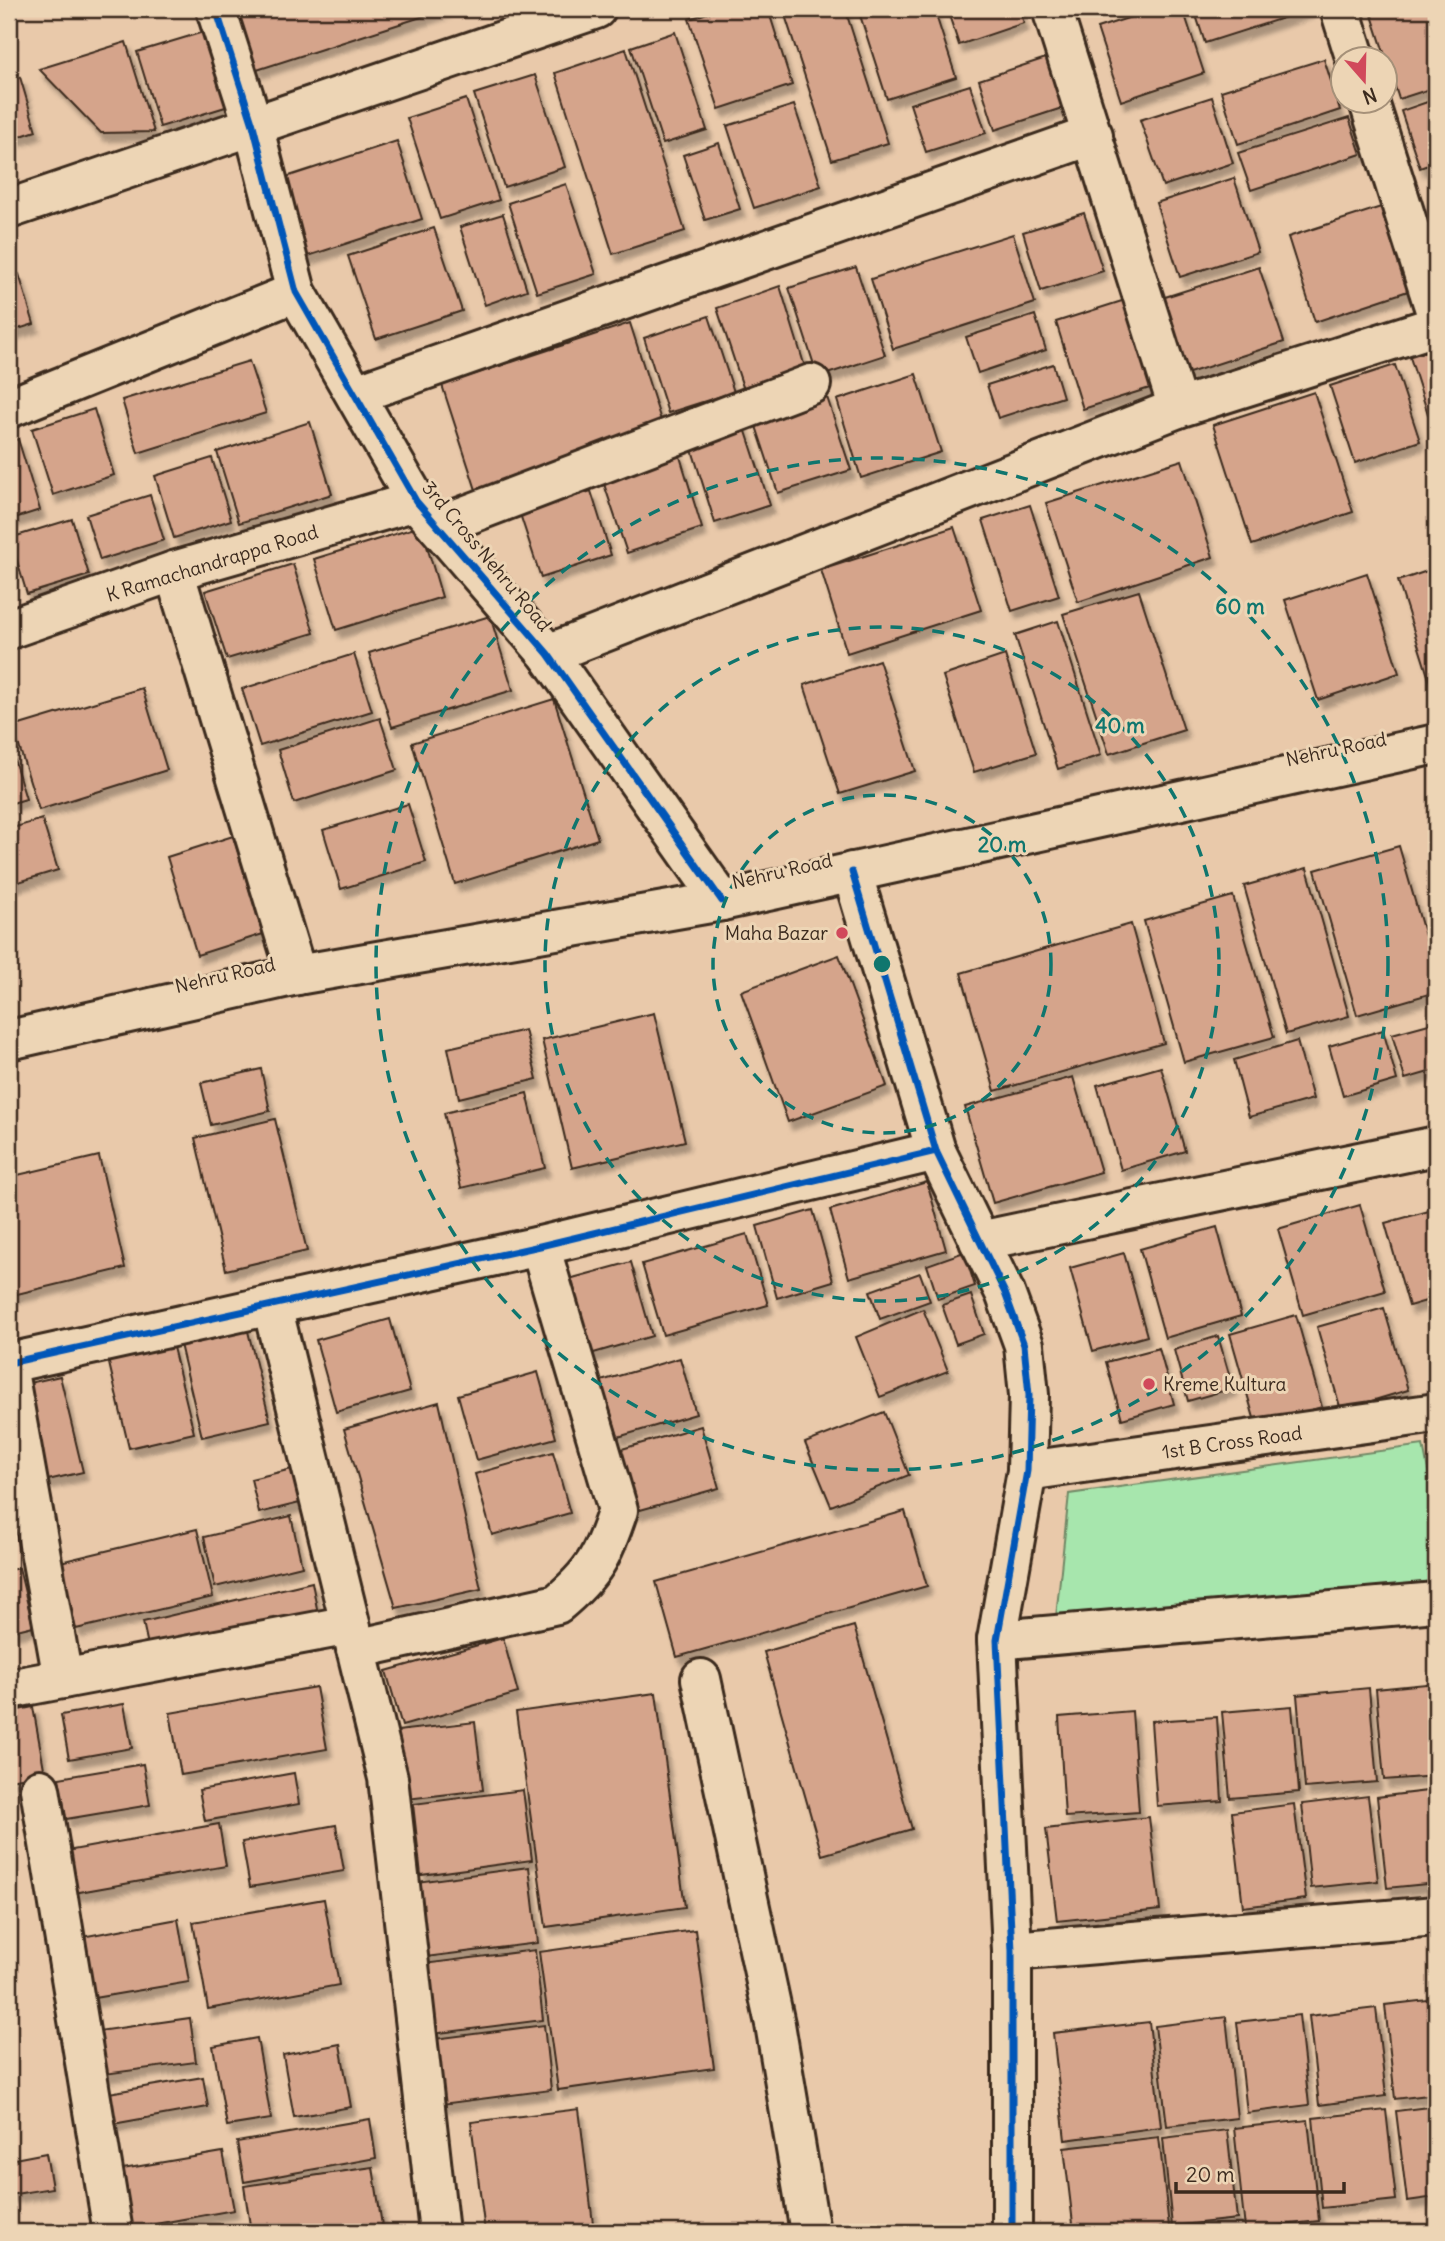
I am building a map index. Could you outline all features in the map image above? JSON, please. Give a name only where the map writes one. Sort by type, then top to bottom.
[{"type":"street","name":"3rd Cross Nehru Road","points":[[216,9],[253,125],[296,292],[427,514],[548,654],[722,901]]},
{"type":"street","points":[[9,209],[253,125],[545,17],[596,9]]},
{"type":"street","points":[[1052,9],[1178,408]]},
{"type":"street","points":[[1340,9],[1352,46]]},
{"type":"street","points":[[1373,116],[1436,313]]},
{"type":"street","points":[[356,394],[1093,135]]},
{"type":"street","points":[[9,408],[296,292]]},
{"type":"street","points":[[548,654],[1178,408],[1436,326]]},
{"type":"street","name":"K Ramachandrappa Road","points":[[9,629],[174,571],[427,514],[811,384]]},
{"type":"street","points":[[174,571],[297,975]]},
{"type":"street","name":"Nehru Road","points":[[9,1040],[297,975],[722,901],[1436,744]]},
{"type":"street","points":[[852,872],[936,1151],[1005,1293],[1024,1345],[1028,1395],[1027,1471],[997,1640],[1012,1951],[1012,2232]]},
{"type":"street","points":[[979,1241],[1436,1146]]},
{"type":"street","points":[[9,1363],[540,1246],[936,1151]]},
{"type":"street","points":[[9,1689],[557,1604],[582,1583],[604,1553],[618,1510],[540,1246]]},
{"type":"street","points":[[272,1306],[388,1778],[439,2232]]},
{"type":"street","points":[[9,1377],[63,1679]]},
{"type":"street","name":"1st B Cross Road","points":[[1027,1471],[1436,1413]]},
{"type":"street","points":[[997,1640],[1436,1602]]},
{"type":"street","points":[[701,1679],[775,2024],[810,2232]]},
{"type":"street","points":[[40,1789],[113,2232]]},
{"type":"street","points":[[1012,1951],[1436,1916]]},
{"type":"green space","points":[[1423,1445],[1436,1511],[1436,1596],[1056,1617],[1069,1494]]},
{"type":"building","points":[[237,9],[446,9],[257,70]]},
{"type":"building","points":[[720,9],[768,9],[792,85],[719,109],[689,19]]},
{"type":"building","points":[[783,9],[845,9],[888,143],[832,160]]},
{"type":"building","points":[[858,9],[934,9],[956,77],[887,99]]},
{"type":"building","points":[[947,9],[1019,9],[1024,23],[959,45]]},
{"type":"building","points":[[1156,9],[1183,9],[1204,73],[1121,101],[1097,28]]},
{"type":"building","points":[[1194,9],[1311,9],[1205,43]]},
{"type":"building","points":[[1370,9],[1436,9],[1436,87],[1400,99],[1400,46],[1382,46]]},
{"type":"building","points":[[210,30],[232,105],[160,127],[137,52]]},
{"type":"building","points":[[675,32],[707,130],[663,144],[631,47]]},
{"type":"building","points":[[126,42],[154,132],[101,133],[39,69]]},
{"type":"building","points":[[626,49],[685,231],[613,254],[555,73]]},
{"type":"building","points":[[1052,56],[1068,106],[995,130],[979,80]]},
{"type":"building","points":[[1324,59],[1330,78],[1330,113],[1238,144],[1221,91]]},
{"type":"building","points":[[535,75],[565,167],[504,187],[474,94]]},
{"type":"building","points":[[20,77],[36,131],[9,140],[9,80]]},
{"type":"building","points":[[970,85],[986,133],[926,152],[910,104]]},
{"type":"building","points":[[1212,97],[1233,163],[1163,186],[1140,120]]},
{"type":"building","points":[[466,99],[499,200],[440,219],[407,118]]},
{"type":"building","points":[[1436,99],[1436,162],[1420,168],[1401,111]]},
{"type":"building","points":[[794,105],[821,186],[754,208],[727,126]]},
{"type":"building","points":[[1349,118],[1361,154],[1251,190],[1238,153]]},
{"type":"building","points":[[397,141],[422,219],[302,258],[277,180]]},
{"type":"building","points":[[719,143],[740,209],[705,220],[683,155]]},
{"type":"building","points":[[1234,178],[1258,252],[1180,277],[1156,203]]},
{"type":"building","points":[[566,184],[596,274],[537,293],[508,203]]},
{"type":"building","points":[[1381,207],[1408,291],[1315,322],[1288,237]]},
{"type":"building","points":[[1084,213],[1103,271],[1041,291],[1023,232]]},
{"type":"building","points":[[503,214],[527,290],[485,305],[460,227]]},
{"type":"building","points":[[1436,219],[1436,282],[1418,225]]},
{"type":"building","points":[[434,228],[462,311],[376,339],[348,256]]},
{"type":"building","points":[[1013,234],[1035,303],[893,349],[871,279]]},
{"type":"building","points":[[856,267],[885,355],[818,377],[789,288]]},
{"type":"building","points":[[1259,267],[1284,342],[1186,374],[1162,298]]},
{"type":"building","points":[[19,274],[34,324],[9,332],[9,277]]},
{"type":"building","points":[[780,286],[805,367],[743,387],[717,308]]},
{"type":"building","points":[[1125,300],[1153,387],[1083,409],[1056,322]]},
{"type":"building","points":[[1035,315],[1046,350],[978,373],[966,337]]},
{"type":"building","points":[[709,316],[734,392],[668,413],[644,338]]},
{"type":"building","points":[[630,323],[665,433],[477,493],[442,385]]},
{"type":"building","points":[[1436,345],[1436,411],[1428,414],[1409,354]]},
{"type":"building","points":[[249,361],[266,413],[138,453],[122,400]]},
{"type":"building","points":[[1053,364],[1063,397],[998,418],[987,385]]},
{"type":"building","points":[[1395,365],[1420,441],[1355,463],[1330,386]]},
{"type":"building","points":[[916,374],[941,452],[861,478],[837,400]]},
{"type":"building","points":[[1314,392],[1353,512],[1252,545],[1213,425]]},
{"type":"building","points":[[826,394],[851,470],[778,493],[753,417]]},
{"type":"building","points":[[94,409],[114,475],[53,495],[32,429]]},
{"type":"building","points":[[742,419],[770,505],[715,523],[688,437]]},
{"type":"building","points":[[310,422],[332,494],[239,523],[217,452]]},
{"type":"building","points":[[18,439],[40,510],[9,520],[9,442]]},
{"type":"building","points":[[678,450],[702,528],[627,553],[601,475]]},
{"type":"building","points":[[212,458],[231,520],[174,538],[155,476]]},
{"type":"building","points":[[1182,460],[1213,557],[1078,602],[1046,503]]},
{"type":"building","points":[[591,491],[611,555],[541,578],[520,514]]},
{"type":"building","points":[[150,495],[164,540],[100,560],[86,515]]},
{"type":"building","points":[[1030,505],[1059,596],[1012,611],[983,520]]},
{"type":"building","points":[[72,519],[89,575],[27,594],[10,538]]},
{"type":"building","points":[[421,526],[442,597],[336,630],[314,559]]},
{"type":"building","points":[[954,527],[981,610],[847,653],[821,570]]},
{"type":"building","points":[[293,564],[314,633],[227,659],[205,591]]},
{"type":"building","points":[[1436,568],[1436,701],[1398,581]]},
{"type":"building","points":[[1367,573],[1399,673],[1318,700],[1285,600]]},
{"type":"building","points":[[1139,591],[1184,730],[1109,754],[1063,614]]},
{"type":"building","points":[[490,616],[513,690],[392,727],[369,653]]},
{"type":"building","points":[[1058,621],[1101,755],[1058,769],[1015,635]]},
{"type":"building","points":[[354,654],[372,711],[260,746],[242,689]]},
{"type":"building","points":[[1005,655],[1036,753],[974,772],[943,676]]},
{"type":"building","points":[[879,660],[915,771],[840,794],[804,685]]},
{"type":"building","points":[[142,688],[167,770],[39,810],[13,727]]},
{"type":"building","points":[[554,699],[598,839],[455,884],[412,743]]},
{"type":"building","points":[[380,718],[397,770],[294,803],[278,750]]},
{"type":"building","points":[[9,743],[26,799],[9,804]]},
{"type":"building","points":[[408,804],[426,862],[341,889],[323,830]]},
{"type":"building","points":[[42,819],[58,870],[9,885],[9,829]]},
{"type":"building","points":[[233,836],[263,934],[197,955],[167,857]]},
{"type":"building","points":[[1399,846],[1436,974],[1436,992],[1357,1015],[1315,870]]},
{"type":"building","points":[[1307,868],[1349,1016],[1286,1034],[1244,886]]},
{"type":"building","points":[[1233,896],[1274,1037],[1184,1062],[1144,921]]},
{"type":"building","points":[[1131,924],[1164,1043],[995,1091],[961,973]]},
{"type":"building","points":[[839,955],[887,1086],[788,1122],[741,991]]},
{"type":"building","points":[[654,1013],[685,1141],[572,1168],[542,1040]]},
{"type":"building","points":[[1436,1022],[1436,1070],[1405,1079],[1392,1034]]},
{"type":"building","points":[[525,1030],[537,1079],[459,1098],[448,1048]]},
{"type":"building","points":[[1383,1030],[1397,1080],[1343,1096],[1329,1046]]},
{"type":"building","points":[[1297,1041],[1313,1099],[1249,1117],[1234,1060]]},
{"type":"building","points":[[1161,1067],[1185,1151],[1121,1170],[1097,1085]]},
{"type":"building","points":[[261,1069],[270,1111],[211,1125],[201,1083]]},
{"type":"building","points":[[1073,1077],[1101,1172],[993,1203],[965,1107]]},
{"type":"building","points":[[527,1093],[545,1168],[461,1188],[444,1113]]},
{"type":"building","points":[[275,1119],[307,1251],[226,1270],[195,1138]]},
{"type":"building","points":[[99,1156],[125,1268],[9,1296],[9,1177]]},
{"type":"building","points":[[927,1182],[946,1250],[849,1278],[830,1210]]},
{"type":"building","points":[[1360,1205],[1385,1291],[1303,1315],[1278,1229]]},
{"type":"building","points":[[1436,1209],[1436,1298],[1409,1306],[1385,1223]]},
{"type":"building","points":[[813,1210],[833,1281],[777,1298],[757,1226]]},
{"type":"building","points":[[1217,1227],[1241,1316],[1165,1338],[1140,1249]]},
{"type":"building","points":[[747,1234],[768,1305],[663,1335],[642,1264]]},
{"type":"building","points":[[964,1252],[975,1286],[938,1299],[927,1265]]},
{"type":"building","points":[[1124,1253],[1147,1336],[1093,1351],[1070,1268]]},
{"type":"building","points":[[631,1262],[652,1336],[580,1357],[558,1282]]},
{"type":"building","points":[[920,1273],[930,1301],[880,1319],[870,1291]]},
{"type":"building","points":[[971,1295],[984,1334],[956,1344],[942,1305]]},
{"type":"building","points":[[1384,1308],[1408,1390],[1341,1410],[1317,1327]]},
{"type":"building","points":[[923,1309],[948,1371],[880,1397],[856,1337]]},
{"type":"building","points":[[1296,1315],[1322,1407],[1256,1425],[1230,1334]]},
{"type":"building","points":[[390,1319],[410,1391],[336,1412],[316,1340]]},
{"type":"building","points":[[246,1323],[270,1421],[202,1437],[179,1340]]},
{"type":"building","points":[[1218,1336],[1233,1388],[1188,1401],[1174,1350]]},
{"type":"building","points":[[172,1343],[194,1433],[129,1448],[108,1359]]},
{"type":"building","points":[[1159,1348],[1174,1404],[1122,1419],[1106,1362]]},
{"type":"building","points":[[680,1358],[696,1414],[618,1437],[601,1381]]},
{"type":"building","points":[[538,1372],[556,1438],[476,1460],[458,1395]]},
{"type":"building","points":[[60,1376],[83,1472],[39,1482],[16,1386]]},
{"type":"building","points":[[439,1402],[481,1589],[396,1608],[344,1429]]},
{"type":"building","points":[[884,1412],[909,1475],[831,1506],[805,1443]]},
{"type":"building","points":[[701,1426],[719,1488],[633,1512],[615,1451]]},
{"type":"building","points":[[553,1452],[570,1513],[492,1535],[475,1474]]},
{"type":"building","points":[[300,1467],[308,1501],[259,1513],[251,1479]]},
{"type":"building","points":[[905,1511],[927,1586],[677,1657],[656,1582]]},
{"type":"building","points":[[291,1516],[302,1566],[215,1587],[204,1537]]},
{"type":"building","points":[[197,1529],[213,1597],[76,1629],[60,1562]]},
{"type":"building","points":[[19,1568],[33,1626],[9,1632],[9,1570]]},
{"type":"building","points":[[312,1582],[318,1614],[150,1655],[143,1622]]},
{"type":"building","points":[[854,1626],[912,1829],[822,1855],[764,1652]]},
{"type":"building","points":[[503,1638],[518,1693],[402,1726],[386,1671]]},
{"type":"building","points":[[1436,1683],[1436,1776],[1384,1780],[1376,1689]]},
{"type":"building","points":[[316,1687],[327,1749],[181,1775],[170,1713]]},
{"type":"building","points":[[1369,1688],[1377,1782],[1305,1788],[1297,1695]]},
{"type":"building","points":[[656,1693],[685,1907],[546,1927],[516,1712]]},
{"type":"building","points":[[124,1704],[132,1748],[69,1759],[61,1715]]},
{"type":"building","points":[[1292,1706],[1299,1792],[1230,1798],[1222,1712]]},
{"type":"building","points":[[33,1707],[45,1774],[9,1780],[9,1712]]},
{"type":"building","points":[[1132,1711],[1139,1812],[1065,1817],[1059,1717]]},
{"type":"building","points":[[1217,1717],[1222,1801],[1157,1806],[1151,1721]]},
{"type":"building","points":[[475,1722],[483,1790],[407,1799],[398,1731]]},
{"type":"building","points":[[143,1764],[150,1805],[66,1819],[59,1778]]},
{"type":"building","points":[[294,1773],[299,1804],[205,1821],[199,1790]]},
{"type":"building","points":[[523,1790],[532,1860],[421,1875],[413,1804]]},
{"type":"building","points":[[1436,1790],[1436,1883],[1387,1888],[1377,1797]]},
{"type":"building","points":[[1368,1796],[1378,1881],[1311,1888],[1302,1804]]},
{"type":"building","points":[[1294,1804],[1306,1899],[1243,1907],[1232,1812]]},
{"type":"building","points":[[1149,1817],[1160,1910],[1057,1921],[1046,1829]]},
{"type":"building","points":[[219,1824],[226,1866],[68,1894],[61,1852]]},
{"type":"building","points":[[336,1825],[344,1871],[250,1887],[242,1842]]},
{"type":"building","points":[[529,1867],[538,1943],[418,1958],[409,1883]]},
{"type":"building","points":[[324,1899],[339,1985],[208,2009],[193,1922]]},
{"type":"building","points":[[178,1919],[189,1982],[82,2000],[71,1939]]},
{"type":"building","points":[[695,1930],[714,2068],[558,2090],[539,1952]]},
{"type":"building","points":[[535,1950],[543,2020],[432,2034],[423,1964]]},
{"type":"building","points":[[1436,1999],[1436,2094],[1395,2099],[1385,2005]]},
{"type":"building","points":[[1376,2008],[1386,2096],[1319,2105],[1309,2016]]},
{"type":"building","points":[[1299,2015],[1309,2105],[1247,2113],[1237,2022]]},
{"type":"building","points":[[1226,2017],[1237,2118],[1167,2126],[1155,2026]]},
{"type":"building","points":[[190,2018],[196,2062],[97,2075],[91,2032]]},
{"type":"building","points":[[1149,2022],[1161,2127],[1065,2140],[1053,2033]]},
{"type":"building","points":[[544,2025],[551,2090],[442,2104],[434,2039]]},
{"type":"building","points":[[257,2038],[271,2119],[227,2126],[213,2046]]},
{"type":"building","points":[[340,2044],[351,2107],[294,2117],[283,2055]]},
{"type":"building","points":[[203,2077],[208,2107],[96,2127],[91,2096]]},
{"type":"building","points":[[1436,2106],[1436,2197],[1407,2201],[1396,2111]]},
{"type":"building","points":[[579,2109],[594,2232],[485,2232],[471,2122]]},
{"type":"building","points":[[1386,2110],[1396,2200],[1322,2208],[1313,2118]]},
{"type":"building","points":[[370,2119],[376,2158],[244,2182],[237,2142]]},
{"type":"building","points":[[1308,2120],[1319,2221],[1245,2229],[1234,2128]]},
{"type":"building","points":[[1227,2130],[1237,2219],[1172,2226],[1163,2138]]},
{"type":"building","points":[[1159,2137],[1169,2227],[1120,2232],[1074,2232],[1064,2148]]},
{"type":"building","points":[[223,2152],[234,2210],[116,2231],[105,2172]]},
{"type":"building","points":[[46,2153],[52,2188],[9,2195],[9,2160]]},
{"type":"building","points":[[373,2167],[383,2232],[251,2232],[244,2186]]},
{"type":"cycle path","points":[[216,9],[253,125],[296,292],[416,501],[548,654],[722,901]]},
{"type":"cycle path","points":[[852,872],[936,1151],[1005,1293],[1024,1345],[1029,1395],[1027,1471],[997,1640],[1012,1951],[1012,2232]]},
{"type":"cycle path","points":[[9,1363],[540,1246],[936,1151]]},
{"type":"place","name":"Maha Bazar","points":[[842,933]]},
{"type":"place","name":"Kreme Kultura","points":[[1149,1384]]}]
